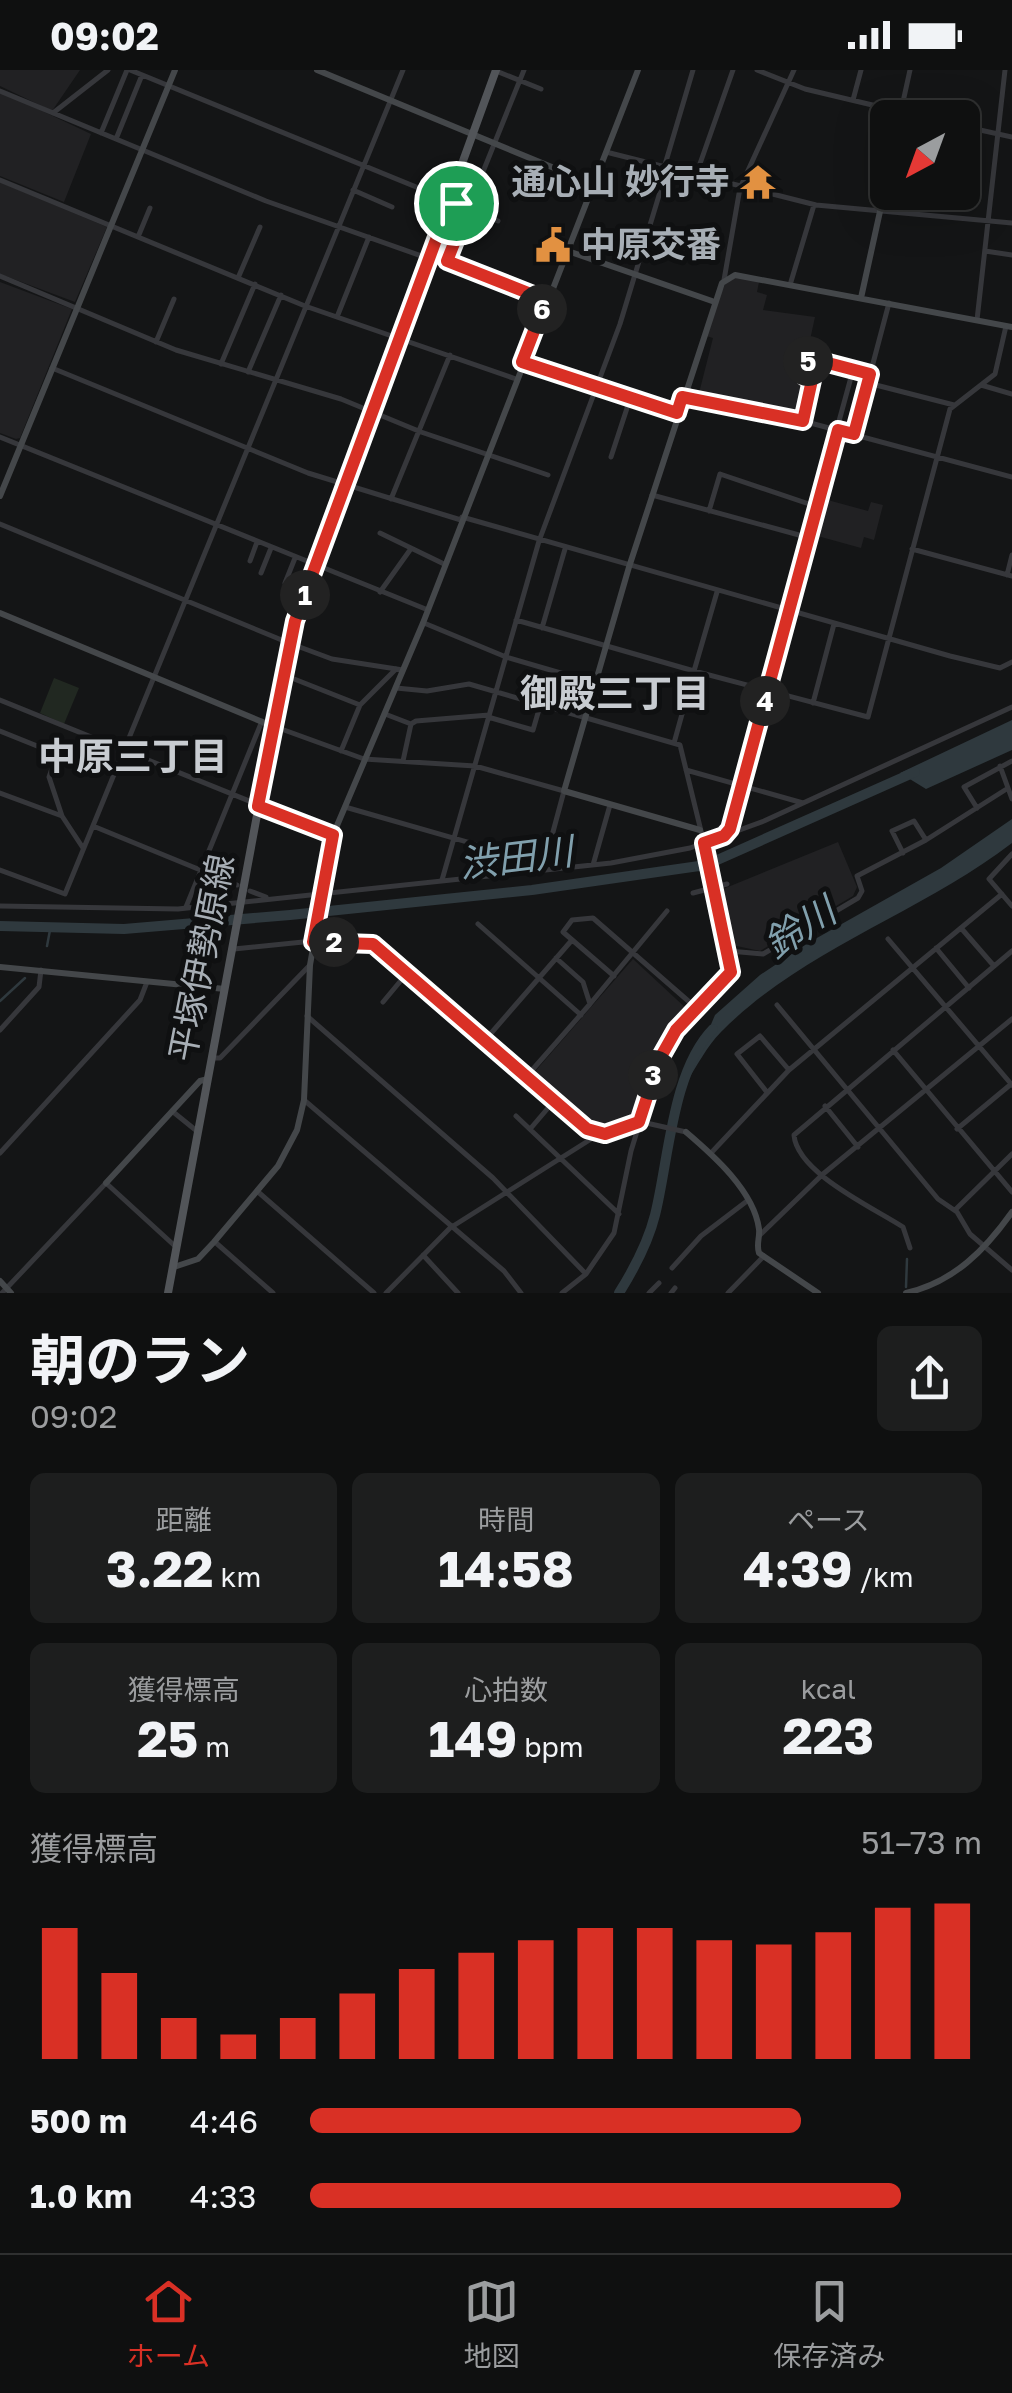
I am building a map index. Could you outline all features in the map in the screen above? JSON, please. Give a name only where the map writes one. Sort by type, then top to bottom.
[{"type":"main road","name":"平塚伊勢原線","points":[[168,1293],[289,643],[495,70]]},
{"type":"street","points":[[53,113],[108,70]]},
{"type":"street","points":[[101,133],[128,70],[498,221]]},
{"type":"street","points":[[0,496],[175,70]]},
{"type":"street","points":[[317,70],[593,184]]},
{"type":"street","points":[[0,870],[65,894],[402,70]]},
{"type":"street","points":[[495,70],[541,89]]},
{"type":"street","points":[[447,261],[524,70]]},
{"type":"street","points":[[174,1267],[198,1259],[291,1145],[304,1100],[310,965],[333,835],[396,688],[399,670],[428,610],[486,452],[638,70]]},
{"type":"street","points":[[442,880],[539,541],[636,274],[693,70]]},
{"type":"street","points":[[696,176],[733,70]]},
{"type":"street","points":[[757,70],[790,84],[870,105]]},
{"type":"street","points":[[543,867],[628,567],[712,301],[724,280],[740,188],[794,70]]},
{"type":"street","points":[[853,100],[861,70]]},
{"type":"street","points":[[903,100],[910,70]]},
{"type":"street","points":[[977,320],[1005,70]]},
{"type":"street","points":[[116,139],[142,75]]},
{"type":"street","points":[[0,91],[339,227],[430,255],[546,300]]},
{"type":"street","points":[[980,130],[1012,138]]},
{"type":"street","points":[[606,152],[814,204],[879,214],[1012,223]]},
{"type":"street","points":[[0,180],[305,306],[516,380]]},
{"type":"street","points":[[353,190],[392,207]]},
{"type":"street","points":[[790,285],[814,204]]},
{"type":"street","points":[[138,237],[150,208]]},
{"type":"street","points":[[861,298],[880,210]]},
{"type":"street","points":[[238,278],[260,227]]},
{"type":"street","points":[[337,318],[369,236]]},
{"type":"street","points":[[565,250],[712,301]]},
{"type":"street","points":[[986,251],[1012,255]]},
{"type":"street","points":[[516,620],[868,717],[937,456],[954,406],[994,374],[1009,326],[735,275],[724,280]]},
{"type":"street","points":[[0,276],[156,342],[374,411],[548,475]]},
{"type":"street","points":[[221,364],[254,284]]},
{"type":"street","points":[[248,372],[281,295]]},
{"type":"street","points":[[156,342],[174,299]]},
{"type":"street","points":[[854,434],[889,303]]},
{"type":"street","points":[[391,499],[450,356]]},
{"type":"street","points":[[803,421],[812,380],[805,377],[809,358],[870,374]]},
{"type":"street","points":[[522,362],[677,413]]},
{"type":"street","points":[[52,368],[345,485],[834,624],[1000,668],[1012,662]]},
{"type":"street","points":[[724,836],[742,785],[854,370]]},
{"type":"street","points":[[868,383],[954,406]]},
{"type":"street","points":[[980,385],[1012,394]]},
{"type":"street","points":[[682,397],[803,421],[1012,477]]},
{"type":"street","points":[[611,457],[630,399]]},
{"type":"street","points":[[0,437],[428,610]]},
{"type":"street","points":[[708,512],[720,474],[818,507]]},
{"type":"street","points":[[652,495],[810,538]]},
{"type":"street","points":[[0,524],[289,643],[332,658],[399,670]]},
{"type":"street","points":[[380,533],[444,564]]},
{"type":"street","points":[[250,561],[258,542]]},
{"type":"street","points":[[260,573],[271,548]]},
{"type":"street","points":[[380,592],[410,549]]},
{"type":"street","points":[[542,628],[565,549]]},
{"type":"street","points":[[912,549],[1009,576],[1012,555]]},
{"type":"street","points":[[285,582],[296,558]]},
{"type":"street","points":[[674,743],[717,592]]},
{"type":"street","points":[[0,613],[272,726],[364,759],[476,766],[700,830]]},
{"type":"street","points":[[422,623],[506,656],[595,683]]},
{"type":"street","points":[[813,703],[834,624]]},
{"type":"street","points":[[341,751],[360,705],[399,670]]},
{"type":"street","points":[[282,674],[360,705]]},
{"type":"street","points":[[396,688],[426,691],[469,684],[680,745],[715,886],[731,972],[695,1007],[659,1060],[610,1242],[586,1274],[562,1293]]},
{"type":"street","points":[[0,700],[333,835]]},
{"type":"street","points":[[385,714],[412,724],[489,716],[533,730],[540,706]]},
{"type":"street","points":[[0,906],[57,910],[186,906],[543,867],[593,865],[704,844],[804,804],[1012,707]]},
{"type":"street","points":[[186,906],[262,721]]},
{"type":"street","points":[[403,761],[412,724]]},
{"type":"street","points":[[0,732],[58,754],[49,776],[62,816],[83,848]]},
{"type":"street","points":[[978,808],[964,787],[1012,760]]},
{"type":"street","points":[[1000,766],[1005,790],[1012,799]]},
{"type":"street","points":[[686,770],[804,804]]},
{"type":"street","points":[[729,951],[764,954],[858,898],[862,891],[857,876],[956,827],[1005,790]]},
{"type":"street","points":[[0,793],[62,816]]},
{"type":"street","points":[[593,865],[610,804]]},
{"type":"street","points":[[344,806],[543,867]]},
{"type":"street","points":[[903,853],[892,831],[914,820],[926,840]]},
{"type":"street","points":[[93,826],[236,885]]},
{"type":"street","points":[[1012,854],[989,879],[1012,906]]},
{"type":"street","points":[[693,894],[727,884]]},
{"type":"street","points":[[250,890],[269,898]]},
{"type":"street","points":[[710,1153],[788,1070],[1002,894]]},
{"type":"street","points":[[526,1076],[667,911]]},
{"type":"street","points":[[614,976],[563,932],[572,920],[592,918],[695,1007]]},
{"type":"street","points":[[478,924],[581,1015]]},
{"type":"street","points":[[961,928],[994,966]]},
{"type":"street","points":[[888,938],[1012,1084],[957,1129]]},
{"type":"street","points":[[484,1040],[572,940]]},
{"type":"street","points":[[234,947],[313,941],[373,944],[599,1134]]},
{"type":"street","points":[[936,948],[969,987]]},
{"type":"street","points":[[910,1248],[903,1227],[855,1200],[822,1174],[798,1150],[793,1138],[825,1106],[1012,951]]},
{"type":"street","points":[[556,958],[583,982],[590,1004]]},
{"type":"street","points":[[212,1058],[220,1058],[310,965]]},
{"type":"street","points":[[0,966],[225,989]]},
{"type":"street","points":[[0,1030],[38,987],[41,970]]},
{"type":"street","points":[[383,1002],[408,972]]},
{"type":"street","points":[[0,1153],[140,1000],[148,979]]},
{"type":"street","points":[[777,1005],[938,1199],[955,1210],[970,1234],[1012,1270]]},
{"type":"street","points":[[307,1016],[508,1192],[586,1274]]},
{"type":"street","points":[[758,1236],[822,1174],[1012,1019]]},
{"type":"street","points":[[767,1093],[737,1054],[760,1036],[788,1070]]},
{"type":"street","points":[[893,1050],[1012,1192]]},
{"type":"street","points":[[5,1289],[208,1079]]},
{"type":"street","points":[[304,1100],[504,1271],[522,1293]]},
{"type":"street","points":[[531,1128],[554,1100]]},
{"type":"street","points":[[825,1106],[858,1147]]},
{"type":"street","points":[[172,1112],[198,1132]]},
{"type":"street","points":[[516,1116],[565,1158],[619,1214]]},
{"type":"street","points":[[386,1293],[450,1228],[599,1134],[641,1122],[686,1132],[710,1153],[747,1201],[759,1226],[756,1247],[806,1290],[818,1293]]},
{"type":"street","points":[[955,1210],[1012,1154]]},
{"type":"street","points":[[106,1183],[178,1249]]},
{"type":"street","points":[[257,1191],[374,1293]]},
{"type":"street","points":[[672,1268],[701,1236],[747,1201]]},
{"type":"street","points":[[906,1293],[948,1278],[986,1246],[1012,1212]]},
{"type":"street","points":[[214,1242],[273,1293]]},
{"type":"street","points":[[423,1255],[458,1293]]},
{"type":"street","points":[[728,1293],[764,1256]]},
{"type":"street","points":[[649,1293],[659,1282]]},
{"type":"shaded area","points":[[0,70],[80,70],[52,111],[0,86]]},
{"type":"shaded area","points":[[0,91],[91,134],[64,202],[0,176]]},
{"type":"shaded area","points":[[0,182],[107,227],[75,302],[0,274]]},
{"type":"shaded area","points":[[737,277],[759,282],[757,292],[767,295],[763,310],[815,317],[802,377],[809,382],[800,416],[698,397],[713,338],[703,335],[726,282]]},
{"type":"shaded area","points":[[0,282],[72,309],[20,438],[16,439],[0,433]]},
{"type":"shaded area","points":[[824,499],[868,511],[871,502],[883,505],[874,540],[864,537],[861,548],[814,535]]},
{"type":"shaded area","points":[[54,678],[79,688],[64,724],[40,713]]},
{"type":"shaded area","points":[[1012,720],[1012,750],[926,789],[900,773]]},
{"type":"shaded area","points":[[1012,819],[1012,843],[977,868],[825,954],[753,1003],[716,1038],[686,1083],[715,1015],[760,975],[808,943],[941,868]]},
{"type":"shaded area","points":[[838,842],[857,887],[853,896],[760,951],[732,945],[723,889]]},
{"type":"shaded area","points":[[633,959],[689,1011],[657,1060],[639,1115],[598,1131],[532,1075]]},
{"type":"waterway","name":"渋田川","points":[[0,926],[124,929],[290,915],[532,890],[706,865],[915,772]]},
{"type":"waterway","points":[[47,946],[50,930]]},
{"type":"waterway","points":[[0,1001],[25,978]]},
{"type":"waterway","name":"鈴川","points":[[619,1293],[652,1225],[680,1092],[699,1047],[713,1029]]},
{"type":"waterway","points":[[906,1287],[907,1259]]},
{"type":"place","name":"通心山 妙行寺","points":[[758,182]]},
{"type":"place","name":"中原交番","points":[[553,245]]},
{"type":"district","name":"御殿三丁目","points":[[615,694]]},
{"type":"district","name":"中原三丁目","points":[[133,757]]},
{"type":"route","points":[[450,202],[456,203],[468,208],[447,261],[546,300],[522,362],[677,413],[682,397],[803,421],[812,380],[805,377],[809,358],[870,374],[854,434],[838,430],[730,829],[724,836],[704,843],[731,972],[676,1030],[659,1060],[639,1122],[605,1134],[587,1129],[373,944],[362,940],[313,942],[333,835],[258,806],[295,621],[450,202]]}]
